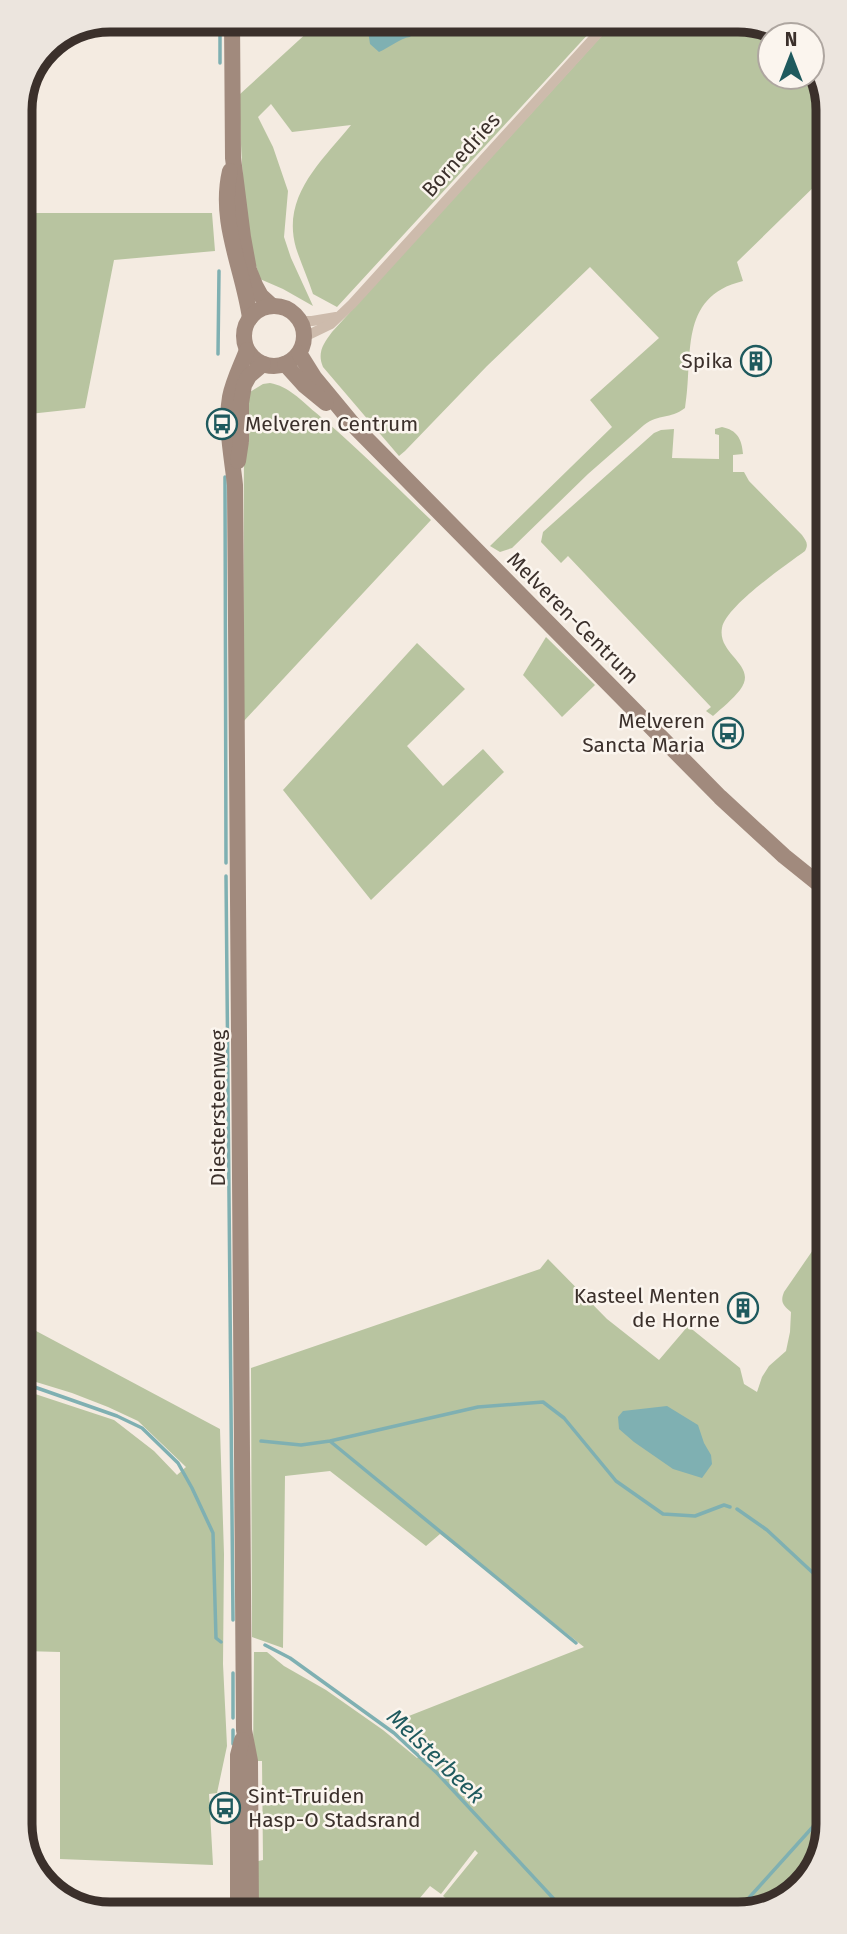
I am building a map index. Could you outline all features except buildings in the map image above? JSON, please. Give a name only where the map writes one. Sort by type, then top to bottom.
[{"type":"main road","points":[[232,32],[233,158],[243,237],[249,270],[261,296],[272,306]]},
{"type":"main road","points":[[233,158],[226,193],[226,210],[250,318]]},
{"type":"main road","points":[[272,306],[291,311],[302,329],[299,353],[278,366],[263,365],[251,356],[243,337],[250,318],[263,308],[272,306]]},
{"type":"main road","name":"Diestersteenweg","points":[[247,350],[234,380],[230,398],[230,436],[235,485],[244,1730],[250,1761],[251,1902]]},
{"type":"main road","name":"Melveren-Centrum","points":[[299,353],[314,377],[357,429],[729,805],[816,882]]},
{"type":"main road","name":"Melveren-Centrum","points":[[285,364],[304,385],[357,429]]},
{"type":"main road","name":"Diestersteenweg","points":[[235,485],[242,441],[241,403],[244,385],[249,376],[263,365]]},
{"type":"main road","name":"Diestersteenweg","points":[[238,1902],[238,1755],[244,1730]]},
{"type":"street","name":"Bornedries","points":[[302,329],[331,324],[352,304],[599,32]]},
{"type":"street","points":[[302,329],[312,321],[338,316]]},
{"type":"green space","points":[[308,32],[590,32],[337,307],[313,294],[296,248],[294,212],[307,181],[351,125],[292,132],[271,104],[258,117],[273,147],[288,191],[284,237],[313,306],[260,279],[252,253],[245,202],[239,95]]},
{"type":"green space","points":[[605,32],[752,33],[756,34],[756,91],[813,91],[816,110],[816,185],[737,262],[743,281],[722,289],[707,300],[698,315],[690,350],[685,408],[644,425],[588,474],[512,548],[500,552],[490,546],[612,427],[590,400],[659,338],[590,267],[399,456],[323,367],[321,353],[332,332]]},
{"type":"green space","points":[[32,213],[212,213],[215,251],[114,260],[85,408],[32,414]]},
{"type":"green space","points":[[270,383],[283,387],[300,399],[431,520],[243,722],[244,444],[249,443],[247,403],[250,392]]},
{"type":"green space","points":[[722,427],[735,433],[741,444],[743,454],[733,455],[733,472],[744,472],[749,481],[802,535],[807,544],[805,551],[758,586],[726,619],[722,637],[725,646],[741,667],[744,681],[740,690],[713,716],[706,711],[711,707],[568,556],[561,563],[541,542],[543,532],[654,433],[674,429],[672,458],[719,459],[719,435],[715,434],[715,429]]},
{"type":"green space","points":[[546,637],[595,685],[562,717],[523,675]]},
{"type":"green space","points":[[417,643],[465,689],[407,746],[443,786],[483,749],[504,772],[371,900],[283,790]]},
{"type":"green space","points":[[816,1246],[816,1824],[811,1849],[793,1880],[772,1894],[747,1902],[451,1902],[443,1896],[478,1853],[475,1850],[441,1894],[430,1886],[416,1902],[256,1902],[254,1862],[263,1860],[262,1761],[253,1761],[254,1652],[267,1652],[284,1666],[326,1690],[417,1758],[428,1750],[391,1723],[584,1647],[440,1534],[426,1546],[330,1471],[285,1476],[283,1648],[252,1637],[251,1368],[540,1269],[548,1259],[607,1319],[659,1360],[688,1326],[740,1368],[744,1384],[757,1392],[769,1366],[786,1351],[791,1312],[783,1303],[784,1292]]},
{"type":"green space","points":[[32,1329],[220,1429],[224,1554],[223,1664],[227,1746],[217,1793],[209,1794],[213,1865],[60,1859],[60,1652],[32,1651],[32,1393],[114,1420],[154,1451],[177,1475],[186,1467],[138,1421],[72,1393],[32,1381]]},
{"type":"water","points":[[368,32],[414,32],[410,37],[379,52],[370,44]]},
{"type":"water","points":[[667,1406],[698,1425],[712,1464],[702,1478],[673,1469],[619,1429],[618,1417],[623,1411]]},
{"type":"waterway","points":[[220,32],[220,63]]},
{"type":"waterway","points":[[218,354],[219,271]]},
{"type":"waterway","points":[[225,477],[226,863]]},
{"type":"waterway","points":[[226,876],[233,1620]]},
{"type":"waterway","name":"Melsterbeek","points":[[32,1386],[117,1416],[142,1428],[178,1463],[213,1533],[216,1638],[221,1642]]},
{"type":"waterway","points":[[261,1441],[301,1445],[330,1441],[478,1407],[543,1402],[564,1418],[616,1481],[663,1514],[695,1516],[724,1505],[730,1507]]},
{"type":"waterway","points":[[331,1442],[576,1643]]},
{"type":"waterway","points":[[737,1509],[767,1530],[816,1576]]},
{"type":"waterway","name":"Melsterbeek","points":[[265,1645],[290,1658],[394,1733],[437,1773],[557,1902]]},
{"type":"waterway","points":[[233,1673],[233,1718]]},
{"type":"waterway","points":[[233,1730],[233,1744]]},
{"type":"waterway","points":[[745,1902],[816,1823]]},
{"type":"place","name":"Spika","points":[[756,361]]},
{"type":"place","name":"Melveren Centrum","points":[[222,424]]},
{"type":"place","name":"Melveren Sancta Maria","points":[[728,733]]},
{"type":"place","name":"Kasteel Menten de Horne","points":[[743,1308]]},
{"type":"place","name":"Sint-Truiden Hasp-O Stadsrand","points":[[225,1808]]}]
